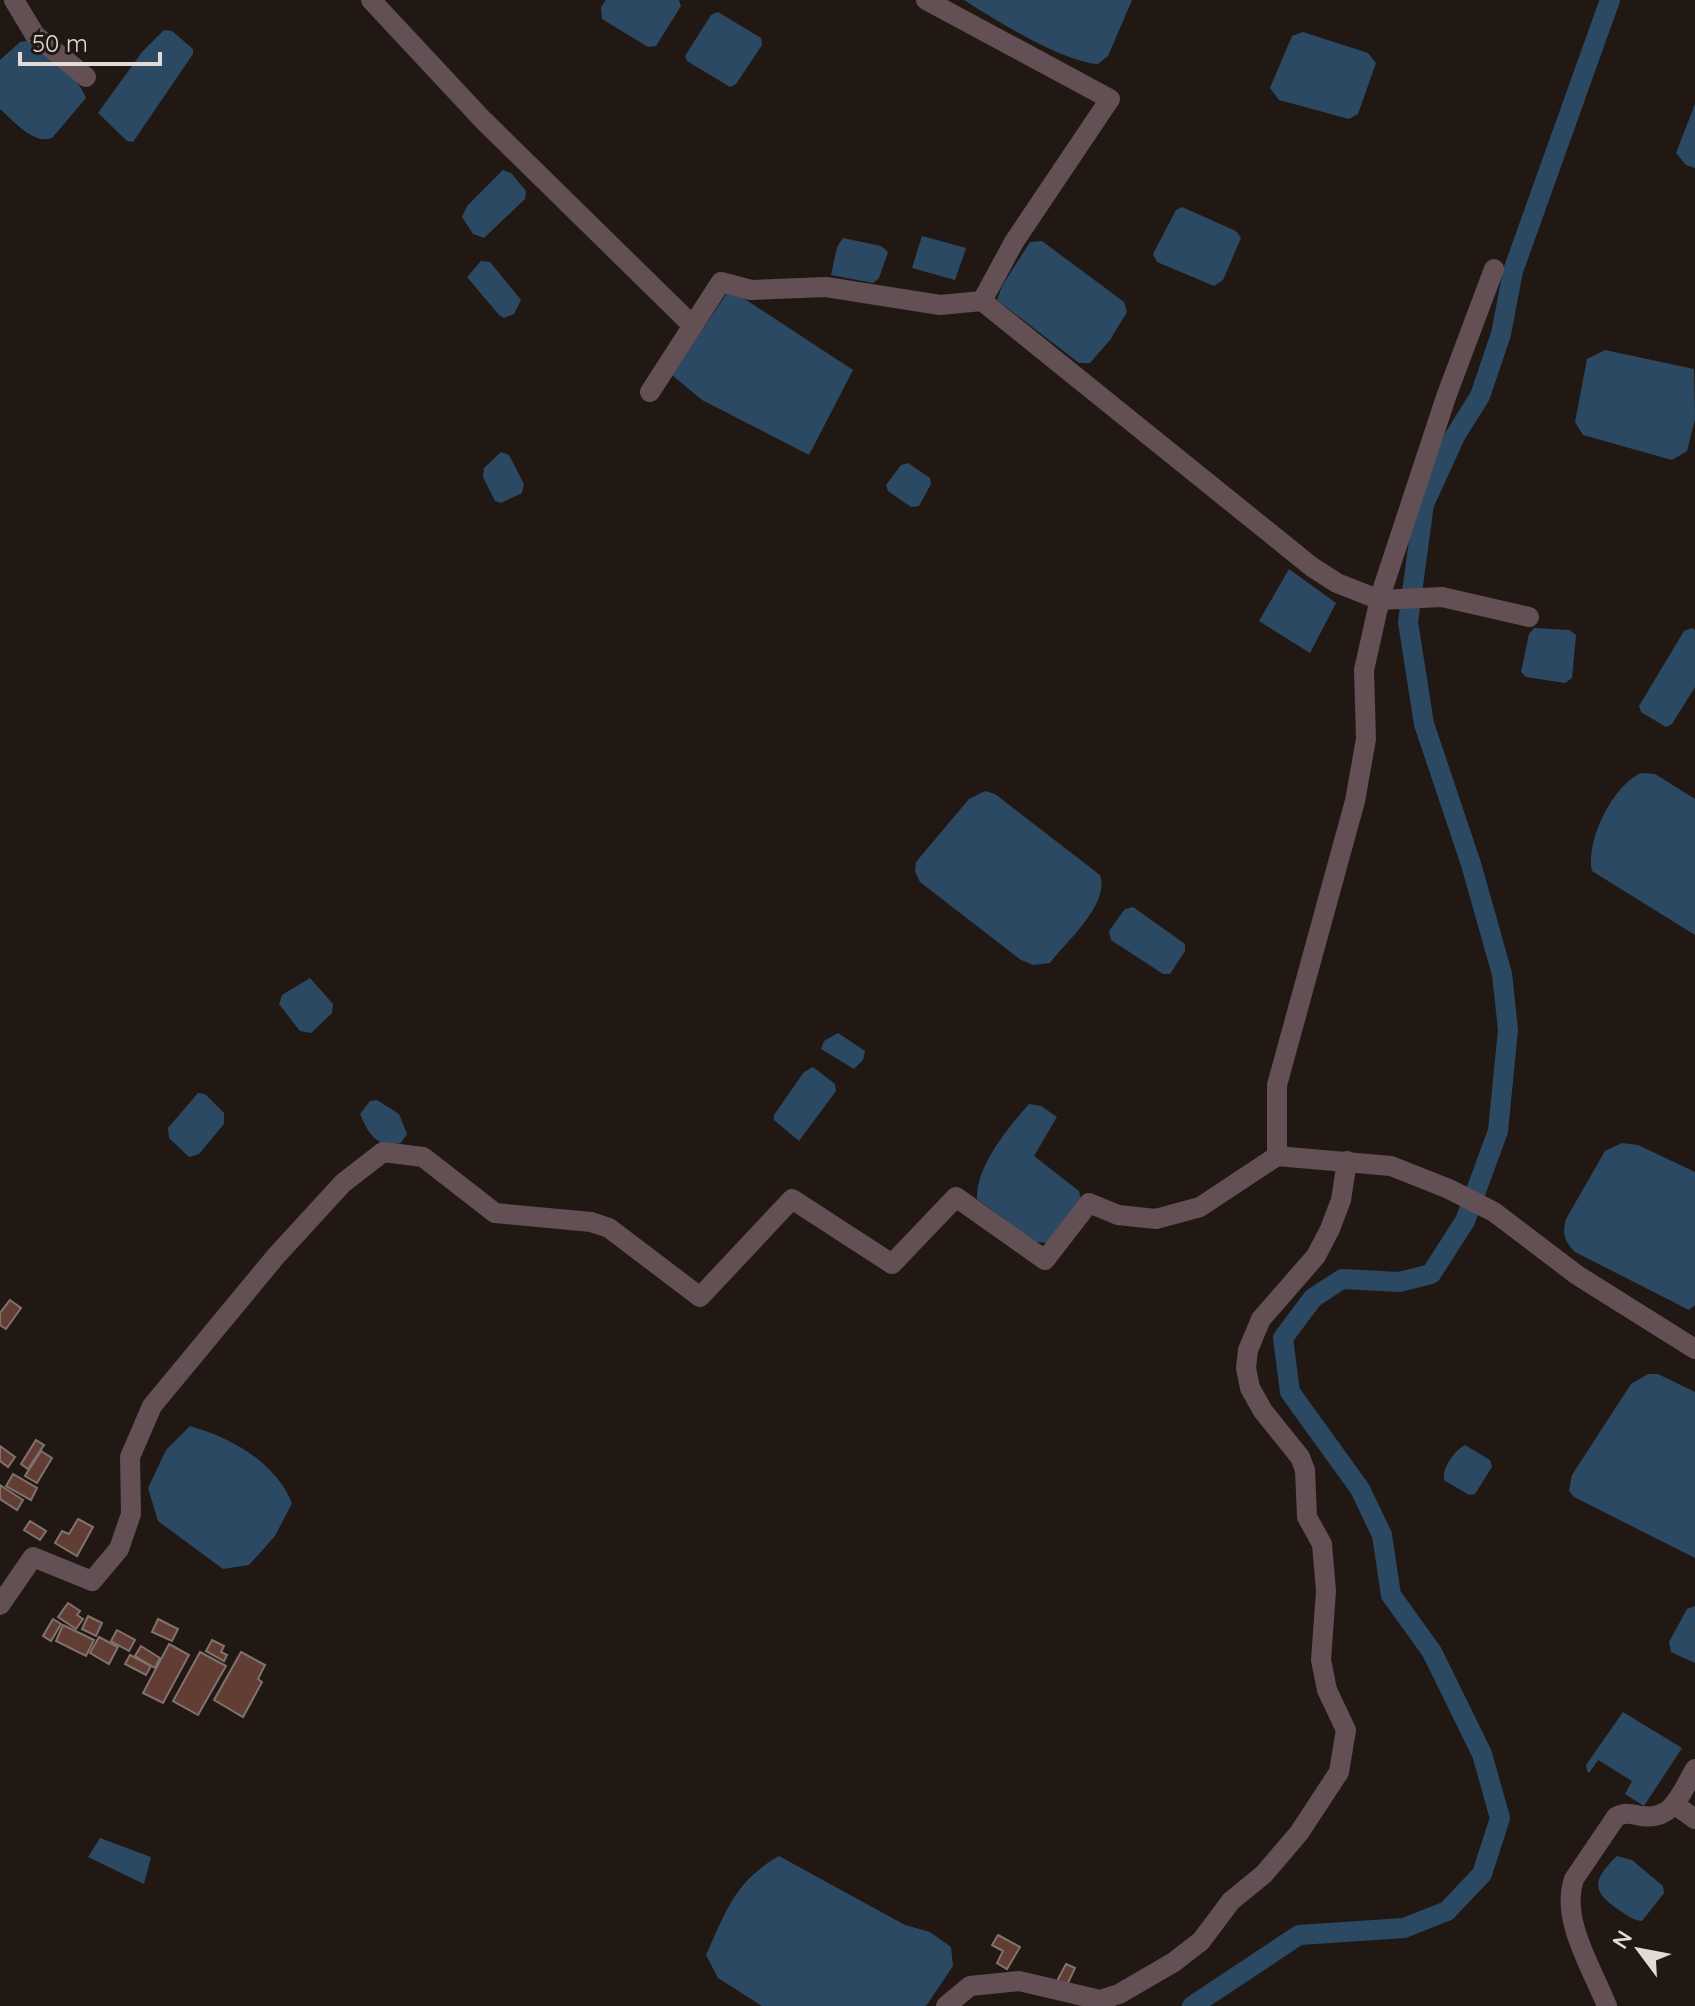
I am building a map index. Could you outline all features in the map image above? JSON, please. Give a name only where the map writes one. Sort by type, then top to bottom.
[{"type":"street","points":[[14,0],[35,35],[86,77]]},
{"type":"street","points":[[371,0],[483,120],[693,326]]},
{"type":"street","points":[[926,0],[1110,99],[1014,242],[982,301]]},
{"type":"street","points":[[1277,1156],[1277,1085],[1355,801],[1366,739],[1364,670],[1446,397],[1494,269]]},
{"type":"street","points":[[650,392],[721,282],[751,290],[826,287],[940,305],[982,301],[1312,567],[1337,583],[1387,600],[1442,597],[1529,617]]},
{"type":"street","points":[[0,1605],[33,1557],[92,1581],[119,1549],[131,1514],[130,1457],[152,1406],[276,1256],[343,1183],[383,1152],[423,1157],[495,1213],[591,1222],[609,1228],[700,1297],[792,1199],[892,1264],[956,1197],[1045,1260],[1089,1203],[1118,1215],[1156,1219],[1200,1207],[1277,1156],[1391,1166],[1449,1189],[1494,1212],[1577,1275],[1695,1349]]},
{"type":"street","points":[[946,2006],[970,1986],[1019,1981],[1100,2000],[1119,1994],[1174,1962],[1201,1941],[1231,1901],[1264,1874],[1299,1833],[1339,1772],[1346,1730],[1327,1690],[1321,1660],[1326,1558],[1307,1517],[1305,1470],[1300,1457],[1263,1411],[1250,1388],[1246,1368],[1248,1350],[1261,1319],[1316,1256],[1330,1229],[1341,1200],[1347,1161]]},
{"type":"street","points":[[1607,2006],[1571,1916],[1570,1890],[1616,1817],[1624,1813],[1658,1819],[1670,1812],[1695,1769]]},
{"type":"street","points":[[1674,1804],[1695,1819]]},
{"type":"water","points":[[606,0],[679,0],[681,6],[656,46],[648,47],[602,19],[601,7]]},
{"type":"water","points":[[964,0],[1132,0],[1108,56],[1098,64],[1048,48]]},
{"type":"water","points":[[718,12],[761,38],[762,45],[736,84],[730,87],[687,61],[685,56],[711,15]]},
{"type":"water","points":[[164,30],[172,31],[193,49],[193,54],[133,142],[127,141],[98,113],[142,52]]},
{"type":"water","points":[[1303,32],[1368,53],[1376,63],[1358,114],[1349,119],[1279,100],[1270,88],[1292,36]]},
{"type":"water","points":[[26,41],[61,64],[86,98],[52,138],[31,135],[0,109],[0,60],[20,42]]},
{"type":"water","points":[[1695,104],[1695,168],[1686,165],[1676,153]]},
{"type":"water","points":[[503,170],[511,173],[526,191],[525,199],[484,238],[473,234],[462,217],[467,206]]},
{"type":"water","points":[[1182,207],[1236,231],[1241,238],[1223,280],[1214,286],[1157,262],[1153,254],[1176,210]]},
{"type":"water","points":[[922,236],[966,248],[955,280],[912,268]]},
{"type":"water","points":[[843,238],[881,246],[888,252],[879,278],[873,283],[831,275],[837,247]]},
{"type":"water","points":[[1042,241],[1124,302],[1127,312],[1110,340],[1090,363],[1079,363],[997,300],[1002,286],[1030,242]]},
{"type":"water","points":[[481,261],[490,262],[521,300],[514,314],[504,318],[499,315],[467,277]]},
{"type":"water","points":[[734,292],[853,370],[809,455],[702,400],[672,375],[727,293]]},
{"type":"water","points":[[1605,350],[1694,369],[1695,419],[1687,451],[1672,460],[1583,435],[1575,422],[1587,359]]},
{"type":"water","points":[[501,452],[509,455],[524,484],[522,493],[501,503],[495,501],[483,477],[484,468]]},
{"type":"water","points":[[908,463],[930,478],[931,484],[919,506],[911,507],[888,491],[886,485],[901,465]]},
{"type":"water","points":[[1289,569],[1336,603],[1310,653],[1259,621]]},
{"type":"water","points":[[1534,628],[1569,630],[1576,635],[1572,678],[1565,683],[1526,677],[1521,672],[1529,634]]},
{"type":"water","points":[[1695,630],[1695,687],[1672,724],[1666,727],[1641,712],[1639,706],[1684,631]]},
{"type":"water","points":[[1641,773],[1655,774],[1695,799],[1695,935],[1592,871],[1593,845],[1603,815],[1621,789]]},
{"type":"water","points":[[985,791],[995,794],[1100,875],[1099,898],[1093,910],[1050,963],[1033,965],[1021,960],[920,882],[915,871],[916,862],[969,799]]},
{"type":"water","points":[[1133,907],[1185,944],[1185,951],[1170,974],[1163,974],[1111,940],[1109,931],[1125,909]]},
{"type":"water","points":[[310,978],[333,1004],[332,1013],[311,1033],[300,1031],[279,1004],[282,995]]},
{"type":"water","points":[[838,1033],[865,1051],[863,1060],[854,1069],[821,1049],[824,1041]]},
{"type":"water","points":[[813,1067],[835,1084],[836,1091],[799,1141],[774,1120],[774,1115],[804,1072]]},
{"type":"water","points":[[198,1093],[205,1094],[224,1113],[224,1124],[199,1154],[189,1157],[169,1138],[168,1128]]},
{"type":"water","points":[[377,1100],[399,1114],[407,1134],[401,1143],[380,1142],[367,1128],[360,1114],[370,1101]]},
{"type":"water","points":[[1029,1104],[1041,1106],[1057,1117],[1034,1156],[1079,1191],[1082,1203],[1049,1243],[1036,1242],[977,1199],[987,1161]]},
{"type":"water","points":[[1622,1143],[1638,1145],[1695,1172],[1695,1305],[1689,1310],[1575,1252],[1566,1241],[1566,1219],[1605,1151]]},
{"type":"water","points":[[1648,1374],[1658,1374],[1695,1392],[1695,1558],[1574,1497],[1569,1491],[1572,1475],[1631,1384]]},
{"type":"water","points":[[190,1426],[221,1437],[250,1454],[275,1475],[292,1503],[275,1536],[249,1565],[223,1569],[158,1521],[148,1488],[166,1450]]},
{"type":"water","points":[[1465,1445],[1490,1460],[1492,1467],[1475,1494],[1469,1495],[1444,1480],[1450,1460]]},
{"type":"water","points":[[1695,1606],[1695,1663],[1671,1652],[1669,1642],[1687,1609]]},
{"type":"water","points":[[1623,1712],[1682,1748],[1644,1806],[1625,1794],[1632,1781],[1598,1760],[1589,1773],[1587,1771],[1586,1765]]},
{"type":"water","points":[[100,1838],[151,1857],[144,1884],[88,1857]]},
{"type":"water","points":[[779,1856],[905,1925],[930,1932],[951,1947],[953,1966],[926,2006],[762,2006],[718,1978],[706,1955],[726,1911],[752,1876]]},
{"type":"water","points":[[1617,1856],[1632,1860],[1663,1886],[1664,1893],[1642,1921],[1619,1910],[1599,1891],[1599,1879]]},
{"type":"building","points":[[10,1300],[21,1308],[6,1329],[0,1325],[0,1313]]},
{"type":"building","points":[[36,1440],[44,1445],[28,1469],[21,1464]]},
{"type":"building","points":[[0,1446],[15,1457],[8,1467],[0,1461]]},
{"type":"building","points":[[41,1451],[52,1458],[37,1483],[25,1476]]},
{"type":"building","points":[[13,1474],[37,1488],[31,1500],[6,1486]]},
{"type":"building","points":[[0,1485],[23,1500],[17,1510],[0,1499]]},
{"type":"building","points":[[78,1519],[93,1527],[77,1556],[55,1543],[62,1531],[69,1534]]},
{"type":"building","points":[[30,1521],[46,1531],[40,1540],[24,1530]]},
{"type":"building","points":[[68,1603],[80,1611],[77,1615],[83,1619],[76,1629],[58,1617]]},
{"type":"building","points":[[88,1616],[102,1623],[96,1636],[82,1629]]},
{"type":"building","points":[[53,1619],[61,1624],[51,1641],[43,1636]]},
{"type":"building","points":[[158,1619],[178,1629],[172,1641],[152,1632]]},
{"type":"building","points":[[63,1625],[94,1640],[86,1656],[56,1641]]},
{"type":"building","points":[[117,1630],[135,1640],[129,1651],[111,1641]]},
{"type":"building","points":[[99,1637],[118,1647],[109,1664],[90,1653]]},
{"type":"building","points":[[212,1640],[224,1646],[221,1652],[227,1655],[224,1661],[206,1651]]},
{"type":"building","points":[[169,1644],[189,1655],[163,1703],[143,1693]]},
{"type":"building","points":[[141,1646],[160,1658],[155,1668],[135,1656]]},
{"type":"building","points":[[200,1652],[226,1666],[198,1715],[173,1701]]},
{"type":"building","points":[[241,1652],[265,1665],[258,1679],[262,1682],[243,1717],[214,1700]]},
{"type":"building","points":[[130,1655],[151,1666],[146,1675],[125,1664]]},
{"type":"building","points":[[998,1935],[1020,1947],[1007,1969],[997,1963],[1003,1951],[992,1945]]},
{"type":"building","points":[[1066,1964],[1075,1968],[1067,1985],[1057,1981]]},
{"type":"waterway","points":[[1192,2006],[1299,1935],[1404,1928],[1447,1911],[1482,1874],[1500,1818],[1482,1754],[1432,1652],[1391,1595],[1382,1535],[1360,1489],[1290,1392],[1283,1338],[1313,1298],[1342,1279],[1399,1282],[1431,1274],[1465,1221],[1498,1131],[1508,1030],[1502,974],[1471,864],[1424,724],[1408,622],[1424,504],[1455,436],[1480,396],[1501,334],[1513,271],[1610,0]]}]
